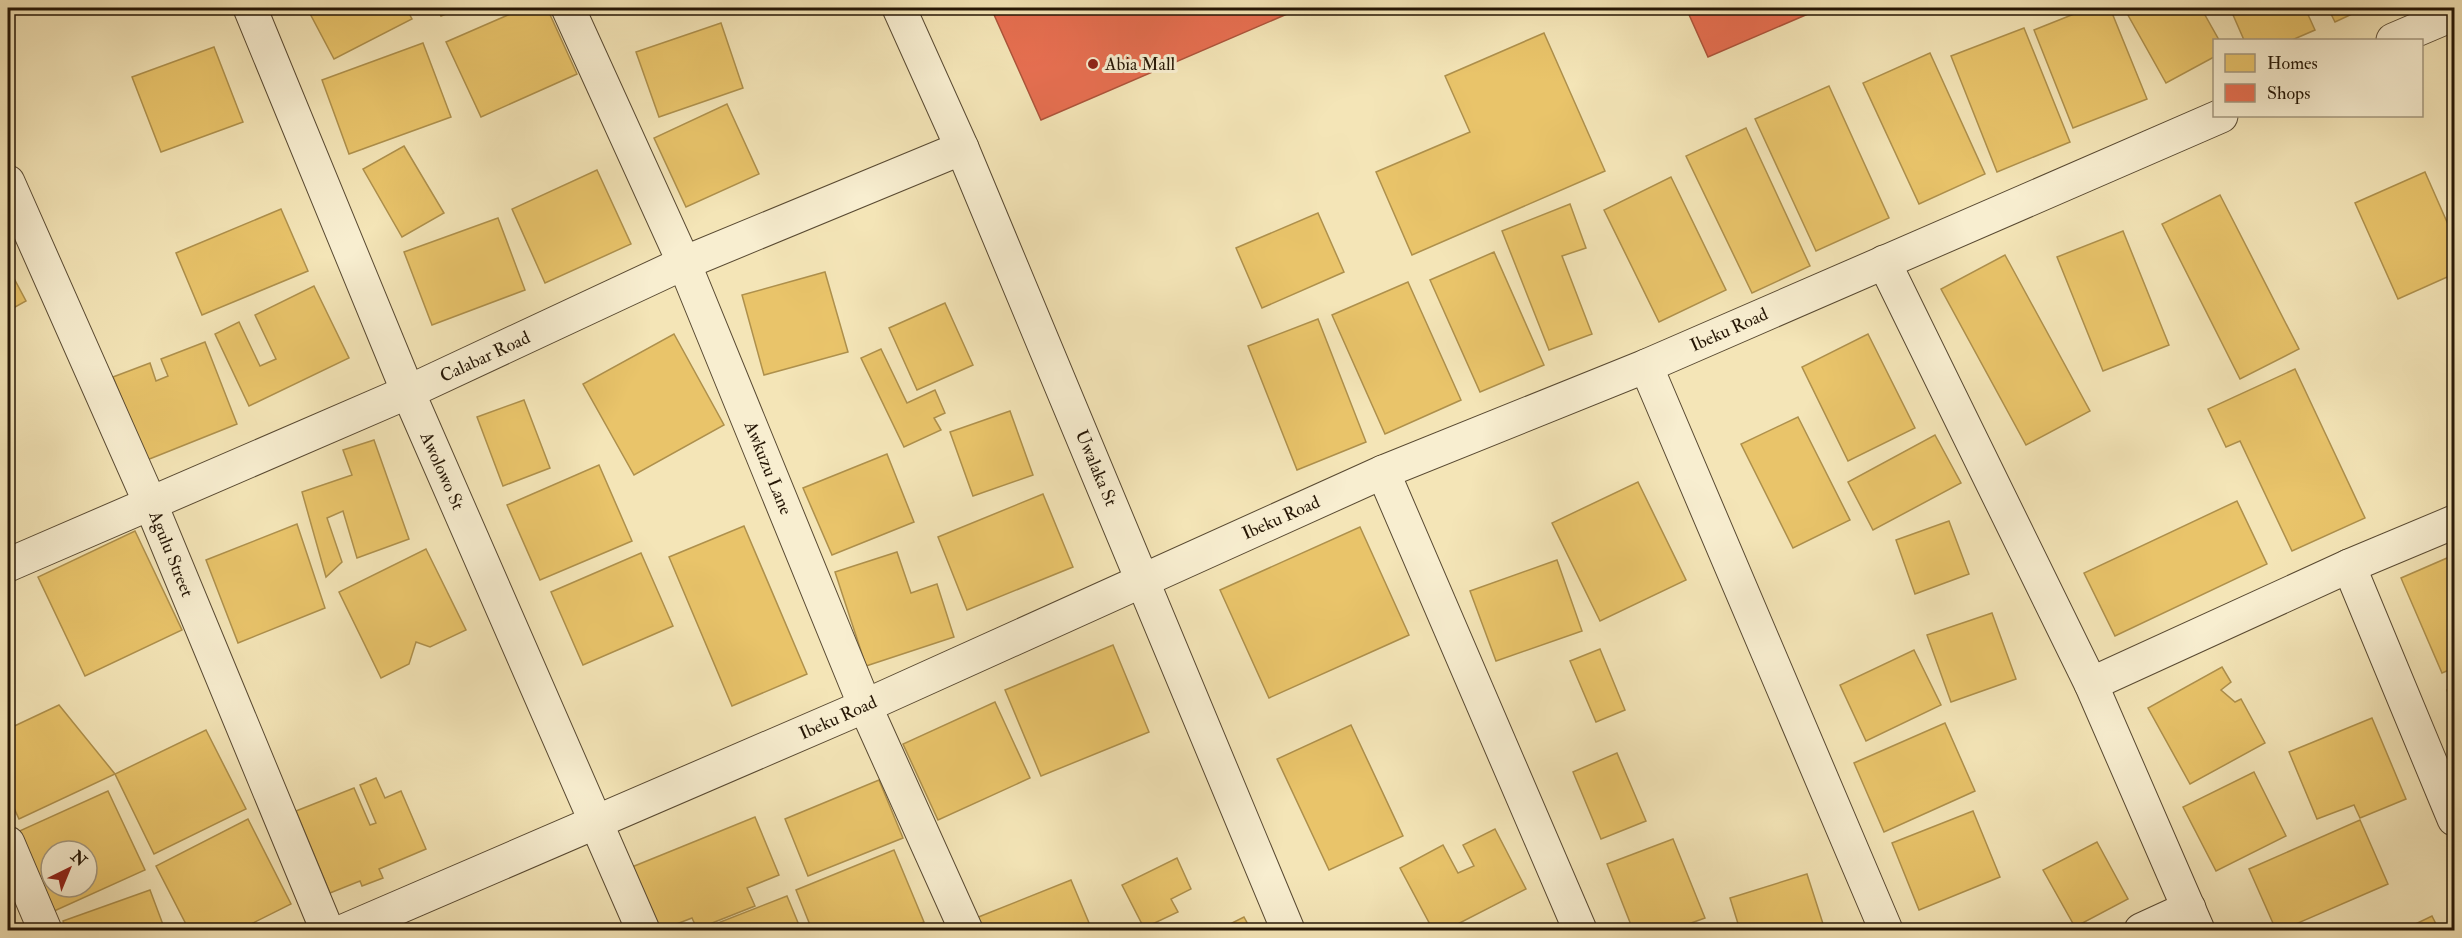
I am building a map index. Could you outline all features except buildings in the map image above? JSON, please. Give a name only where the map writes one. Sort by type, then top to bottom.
[{"type":"street","name":"Awolowo St","points":[[250,8],[408,392],[643,930]]},
{"type":"street","name":"Awkuzu Lane","points":[[568,8],[684,263],[865,706],[966,930]]},
{"type":"street","name":"Uwalaka St","points":[[898,8],[962,148],[1288,930]]},
{"type":"street","points":[[2395,39],[2454,14]]},
{"type":"street","name":"Ibeku Road","points":[[345,930],[865,706],[1383,472],[1647,366],[2219,117]]},
{"type":"street","name":"Calabar Road","points":[[8,566],[408,392],[684,263],[962,148]]},
{"type":"street","name":"Agulu Street","points":[[8,182],[151,505],[327,930]]},
{"type":"street","points":[[1884,262],[2091,684],[2194,919],[2141,930]]},
{"type":"street","points":[[1647,366],[1886,930]]},
{"type":"street","points":[[1383,472],[1580,930]]},
{"type":"street","points":[[2091,684],[2349,566],[2454,522]]},
{"type":"street","points":[[2349,566],[2454,819]]},
{"type":"street","points":[[8,843],[45,930]]},
{"type":"place","name":"Abia Mall","points":[[1093,64]]}]
